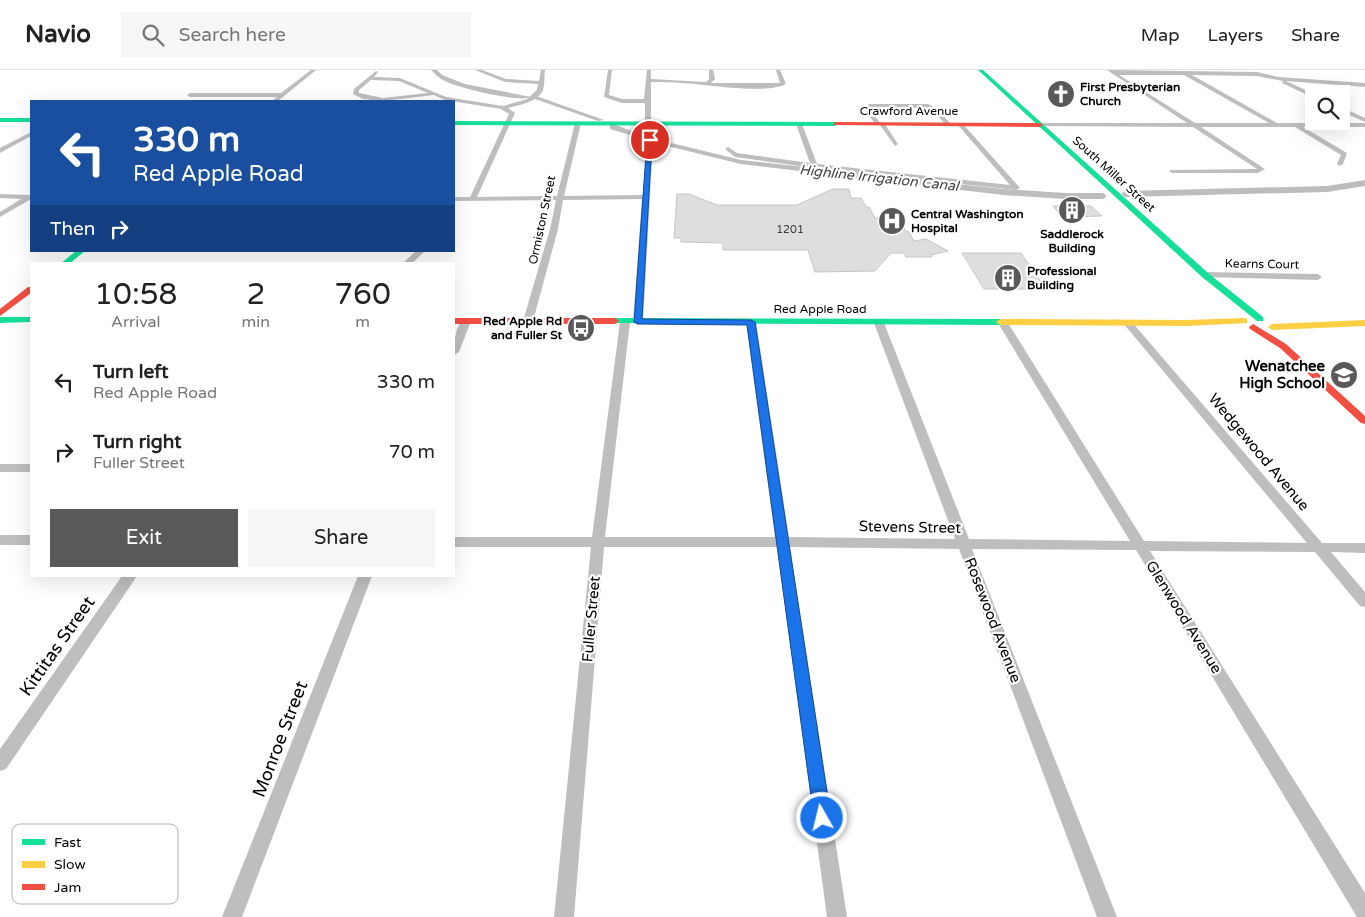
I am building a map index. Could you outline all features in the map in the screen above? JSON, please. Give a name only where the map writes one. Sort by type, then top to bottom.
[{"type":"street","points":[[275,100],[314,70]]},
{"type":"street","points":[[378,70],[356,90],[356,94],[367,98],[400,98],[433,94]]},
{"type":"street","points":[[477,70],[505,80],[540,83]]},
{"type":"street","points":[[503,108],[533,97],[540,88],[544,70]]},
{"type":"street","points":[[610,70],[606,96],[622,101],[648,101]]},
{"type":"street","name":"Fuller Street","points":[[564,917],[598,542],[631,322],[645,197],[649,124],[649,70]]},
{"type":"street","points":[[707,84],[712,79],[711,70]]},
{"type":"street","points":[[648,80],[682,80],[724,86],[778,86],[783,82],[778,70]]},
{"type":"street","name":"South Miller Street","points":[[980,70],[1205,275],[1230,297],[1238,301],[1252,322],[1283,346],[1365,421]]},
{"type":"street","points":[[1112,71],[1184,74],[1257,74],[1279,79],[1364,81]]},
{"type":"street","points":[[1112,71],[1262,169],[1258,171],[1172,171]]},
{"type":"street","points":[[1184,74],[1277,125]]},
{"type":"street","points":[[370,78],[400,80],[433,94],[503,108],[512,113],[473,198]]},
{"type":"street","points":[[1279,79],[1305,92]]},
{"type":"street","points":[[190,95],[282,95]]},
{"type":"street","points":[[895,144],[868,110],[871,105],[928,106],[934,109],[948,124]]},
{"type":"street","points":[[1350,113],[1365,120]]},
{"type":"street","points":[[0,120],[30,120]]},
{"type":"street","name":"Crawford Avenue","points":[[455,123],[1365,125]]},
{"type":"street","name":"Ormiston Street","points":[[528,321],[558,210],[558,197],[578,123]]},
{"type":"street","points":[[799,124],[814,166]]},
{"type":"street","points":[[728,149],[735,155],[814,166],[1016,188],[960,124]]},
{"type":"street","points":[[1294,125],[1342,151],[1345,156],[1340,164]]},
{"type":"street","points":[[0,151],[30,135]]},
{"type":"street","points":[[0,147],[8,147]]},
{"type":"street","points":[[0,196],[30,197]]},
{"type":"street","points":[[0,215],[30,197]]},
{"type":"street","points":[[455,199],[645,197]]},
{"type":"street","points":[[67,262],[80,252]]},
{"type":"street","points":[[408,262],[420,252]]},
{"type":"street","name":"Kearns Court","points":[[1205,275],[1318,277]]},
{"type":"street","points":[[0,313],[30,290]]},
{"type":"street","points":[[0,320],[30,320]]},
{"type":"street","name":"Red Apple Road","points":[[455,321],[1365,323]]},
{"type":"street","points":[[455,349],[466,321]]},
{"type":"street","points":[[751,322],[837,917]]},
{"type":"street","name":"Rosewood Avenue","points":[[879,322],[1107,917]]},
{"type":"street","points":[[1252,322],[1268,322],[1272,327]]},
{"type":"street","name":"Glenwood Avenue","points":[[1003,323],[1365,911]]},
{"type":"street","name":"Wedgewood Avenue","points":[[1128,323],[1365,602]]},
{"type":"street","name":"Red Apple Road","points":[[1272,327],[1331,323]]},
{"type":"street","name":"South Miller Street","points":[[1272,327],[1283,346]]},
{"type":"street","points":[[0,468],[30,468]]},
{"type":"street","points":[[0,540],[30,540]]},
{"type":"street","name":"Stevens Street","points":[[455,542],[782,542],[1365,548]]},
{"type":"street","name":"Kittitas Street","points":[[0,763],[129,577]]},
{"type":"street","name":"Monroe Street","points":[[232,917],[365,577]]},
{"type":"building","points":[[833,189],[849,189],[851,198],[861,198],[875,218],[895,218],[900,227],[904,227],[909,232],[914,241],[926,239],[948,251],[931,255],[932,257],[906,257],[903,253],[891,253],[875,271],[815,272],[808,250],[723,250],[723,243],[681,242],[681,238],[674,238],[677,194],[689,194],[717,205],[797,205]]},
{"type":"building","name":"Saddlerock Building","points":[[1053,206],[1091,206],[1102,216],[1062,217]]},
{"type":"building","name":"Professional Building","points":[[962,253],[1021,253],[1046,289],[984,289]]},
{"type":"waterway","points":[[434,70],[440,76],[463,85],[492,92],[528,97]]},
{"type":"waterway","points":[[537,98],[600,120]]},
{"type":"waterway","name":"Highline Irrigation Canal","points":[[613,127],[640,136]]},
{"type":"waterway","name":"Highline Irrigation Canal","points":[[658,141],[741,162],[1003,192],[1065,196],[1103,196]]},
{"type":"waterway","name":"Highline Irrigation Canal","points":[[1125,194],[1327,189],[1365,183]]},
{"type":"traffic: fast","points":[[980,70],[1205,275],[1260,319]]},
{"type":"traffic: fast","points":[[0,120],[30,120]]},
{"type":"traffic: fast","points":[[455,123],[835,124]]},
{"type":"traffic: fast","points":[[67,262],[80,252]]},
{"type":"traffic: fast","points":[[0,320],[30,320]]},
{"type":"traffic: fast","points":[[615,321],[1000,322]]},
{"type":"traffic: slow","points":[[1000,322],[1187,323],[1244,321]]},
{"type":"traffic: slow","points":[[1272,327],[1365,323]]},
{"type":"traffic: jam","points":[[835,124],[1040,125]]},
{"type":"traffic: jam","points":[[0,313],[30,290]]},
{"type":"traffic: jam","points":[[455,321],[615,321]]},
{"type":"traffic: jam","points":[[1253,327],[1283,346],[1365,421]]},
{"type":"place","name":"First Presbyterian Church","points":[[1061,94]]},
{"type":"place","name":"Saddlerock Building","points":[[1072,210]]},
{"type":"place","name":"Central Washington Hospital","points":[[892,221]]},
{"type":"place","name":"Professional Building","points":[[1008,278]]},
{"type":"place","name":"Red Apple Rd and Fuller St","points":[[581,328]]},
{"type":"place","name":"Wenatchee High School","points":[[1344,375]]},
{"type":"route","points":[[650,140],[638,322],[751,322],[822,818]]}]
